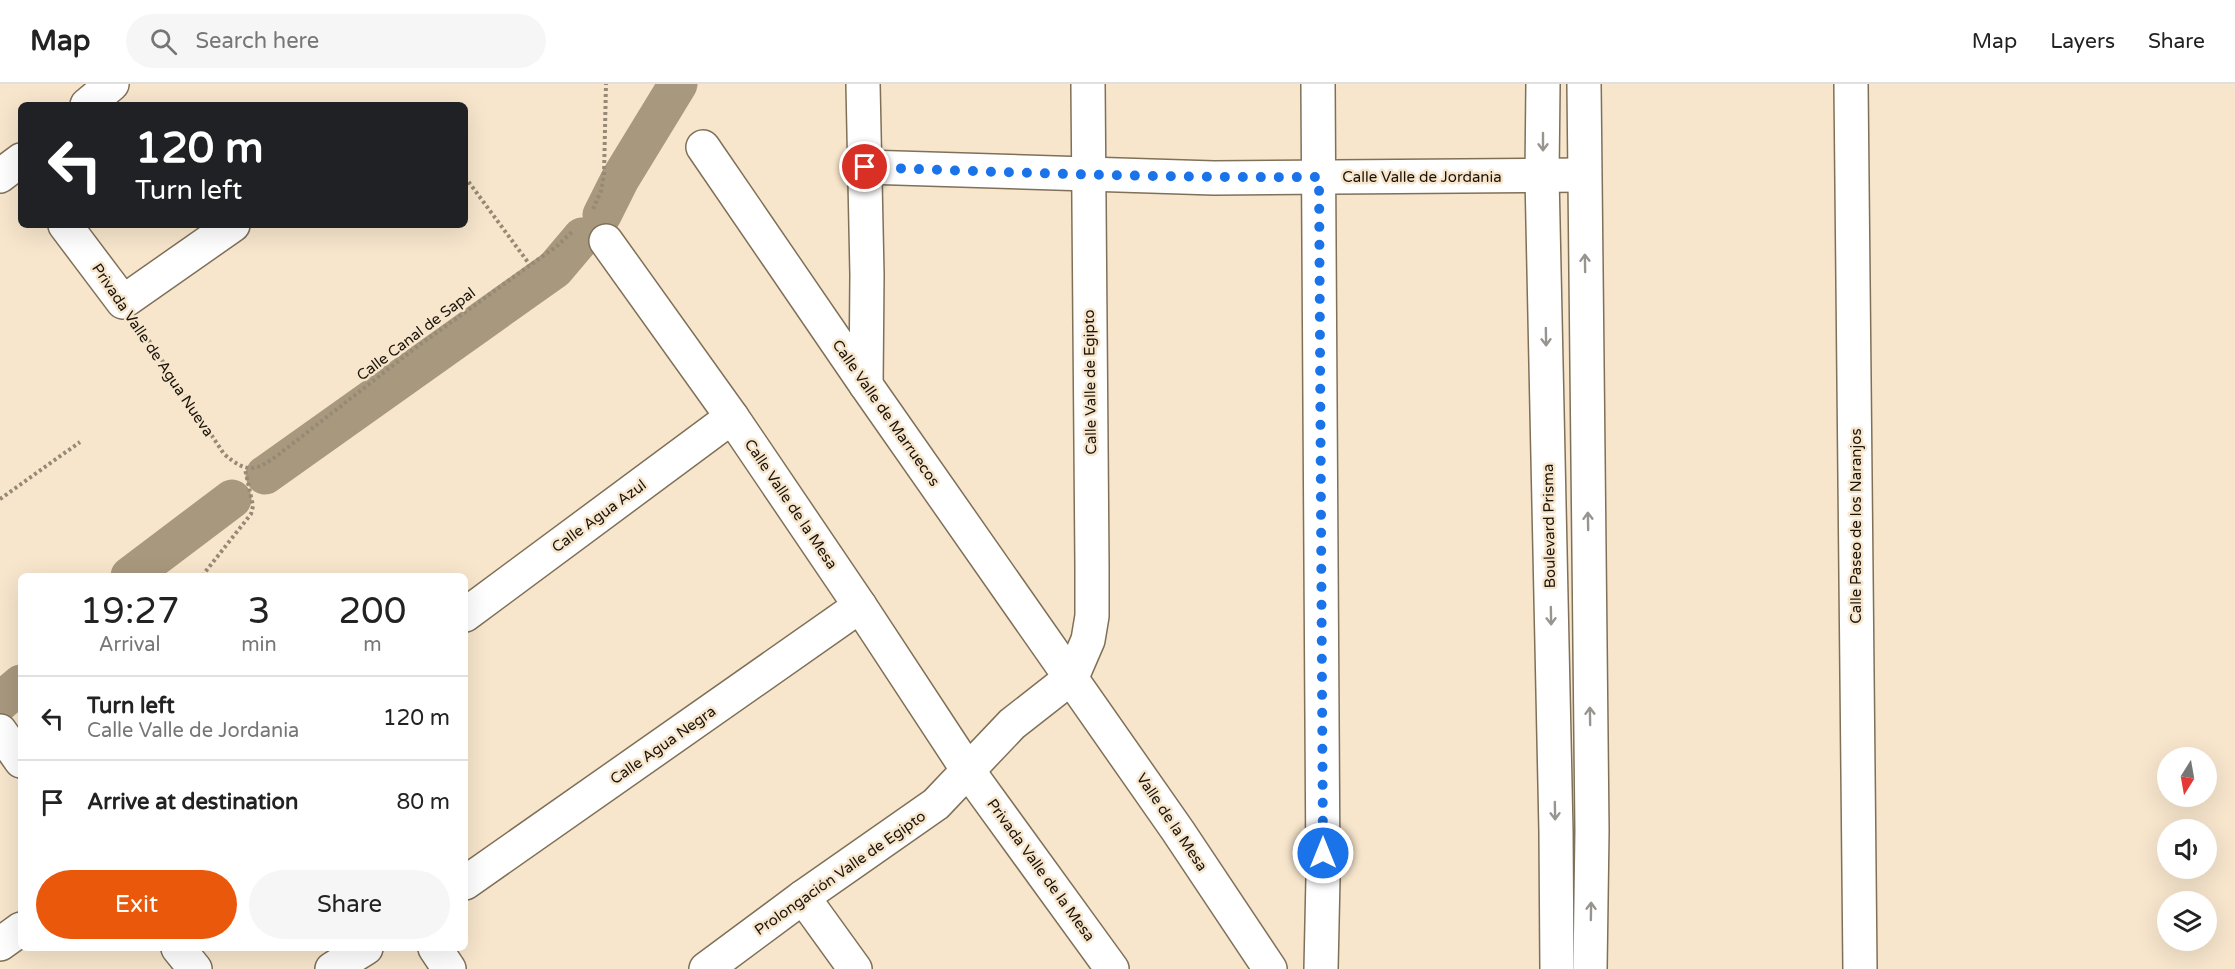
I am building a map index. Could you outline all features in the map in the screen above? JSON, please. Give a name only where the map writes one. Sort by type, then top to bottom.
[{"type":"street","points":[[91,102],[112,84]]},
{"type":"street","points":[[863,84],[866,385]]},
{"type":"street","name":"Calle Valle de Egipto","points":[[1072,677],[1088,640],[1092,616],[1088,84]]},
{"type":"street","points":[[1318,84],[1323,877],[1321,969]]},
{"type":"street","name":"Boulevard Prisma","points":[[1543,84],[1542,176],[1557,969]]},
{"type":"street","points":[[1584,84],[1592,831],[1590,969]]},
{"type":"street","name":"Calle Paseo de los Naranjos","points":[[1851,84],[1860,969]]},
{"type":"street","name":"Calle Valle de Marruecos","points":[[703,147],[866,385],[1072,677]]},
{"type":"street","name":"Calle Valle de Jordania","points":[[865,167],[1214,178],[1584,175]]},
{"type":"street","name":"Calle Valle de la Mesa","points":[[599,227],[732,417],[969,772]]},
{"type":"street","name":"Privada Valle de Agua Nueva","points":[[67,228],[123,302]]},
{"type":"street","points":[[123,302],[229,228]]},
{"type":"street","name":"Calle Agua Azul","points":[[468,613],[732,417]]},
{"type":"street","name":"Calle Agua Negra","points":[[468,881],[860,606]]},
{"type":"street","name":"Prolongación Valle de Egipto","points":[[706,969],[803,897],[936,804],[969,772],[1012,724],[1072,677]]},
{"type":"street","name":"Valle de la Mesa","points":[[1072,677],[1270,969]]},
{"type":"street","points":[[0,731],[18,757]]},
{"type":"street","name":"Privada Valle de la Mesa","points":[[969,772],[1112,969]]},
{"type":"street","points":[[803,897],[855,969]]},
{"type":"street","points":[[0,944],[18,931]]},
{"type":"street","points":[[180,951],[195,969]]},
{"type":"street","points":[[332,969],[361,951]]},
{"type":"street","points":[[437,951],[448,969]]},
{"type":"path","points":[[599,227],[604,175],[606,84]]},
{"type":"path","points":[[468,181],[530,265]]},
{"type":"path","name":"Calle Canal de Sapal","points":[[245,469],[265,465],[418,346],[558,246],[575,229]]},
{"type":"path","name":"Privada Valle de Agua Nueva","points":[[123,302],[224,454],[245,469]]},
{"type":"path","points":[[0,499],[80,442]]},
{"type":"path","points":[[204,573],[251,514],[253,506],[245,469]]},
{"type":"waterway","points":[[602,215],[620,179],[678,84]]},
{"type":"waterway","points":[[265,475],[555,269],[582,237]]},
{"type":"waterway","points":[[134,573],[232,499]]},
{"type":"waterway","points":[[0,702],[18,687]]},
{"type":"route","points":[[865,167],[1214,178],[1319,177],[1323,853]]}]
